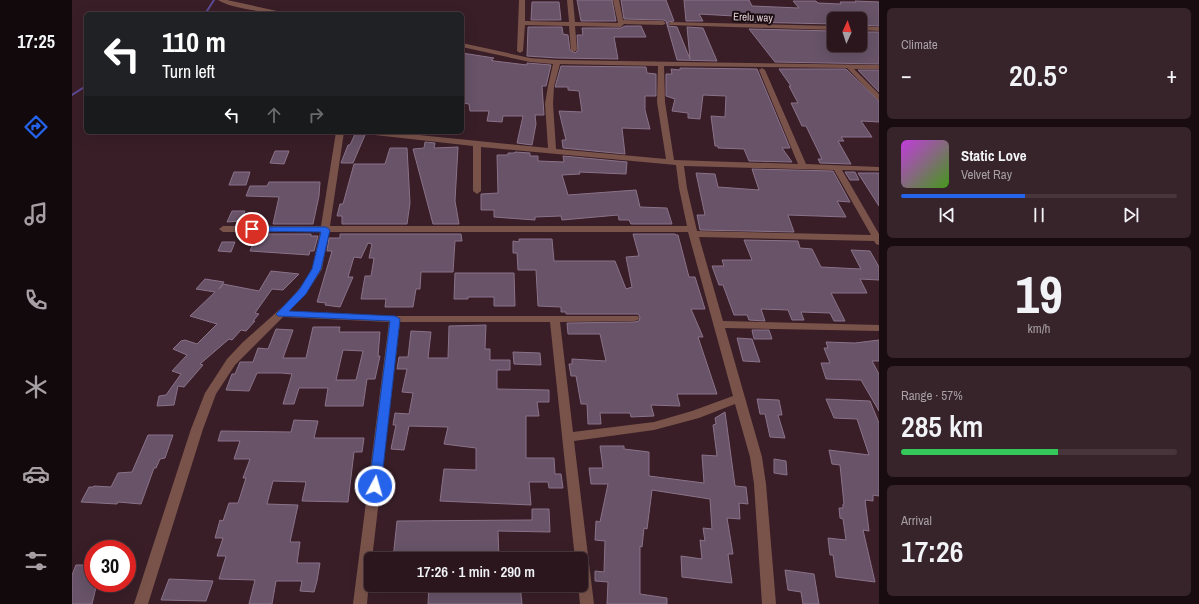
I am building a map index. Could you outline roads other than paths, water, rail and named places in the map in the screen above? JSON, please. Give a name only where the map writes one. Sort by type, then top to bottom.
[{"type":"street","points":[[220,0],[241,6],[278,12]]},
{"type":"street","points":[[520,51],[522,0]]},
{"type":"street","points":[[570,0],[574,50]]},
{"type":"street","points":[[616,0],[621,22]]},
{"type":"street","points":[[522,23],[616,25],[620,25],[621,22],[663,23]]},
{"type":"street","name":"Erelu way","points":[[671,24],[827,28]]},
{"type":"street","points":[[867,28],[879,29]]},
{"type":"street","points":[[464,45],[530,60],[557,62],[879,67]]},
{"type":"street","points":[[552,151],[549,104],[551,86],[557,62]]},
{"type":"street","points":[[661,64],[661,102],[675,162],[683,188],[692,231],[756,457],[760,484],[769,604]]},
{"type":"street","points":[[848,66],[879,98]]},
{"type":"street","points":[[762,70],[803,167]]},
{"type":"street","points":[[141,604],[197,429],[212,393],[231,362],[302,292],[317,269],[326,230],[340,134]]},
{"type":"street","points":[[408,134],[427,135],[477,144],[675,162],[837,169],[879,169]]},
{"type":"street","points":[[477,144],[477,190]]},
{"type":"street","points":[[837,169],[878,240]]},
{"type":"street","points":[[223,229],[692,231],[878,240]]},
{"type":"street","points":[[281,314],[395,319],[555,320],[634,318]]},
{"type":"street","points":[[360,604],[395,319]]},
{"type":"street","points":[[555,320],[587,604]]},
{"type":"street","points":[[718,324],[879,328]]},
{"type":"street","points":[[568,438],[654,426],[695,415],[739,398]]},
{"type":"waterway","points":[[206,12],[214,0]]},
{"type":"waterway","points":[[72,95],[84,87]]}]
